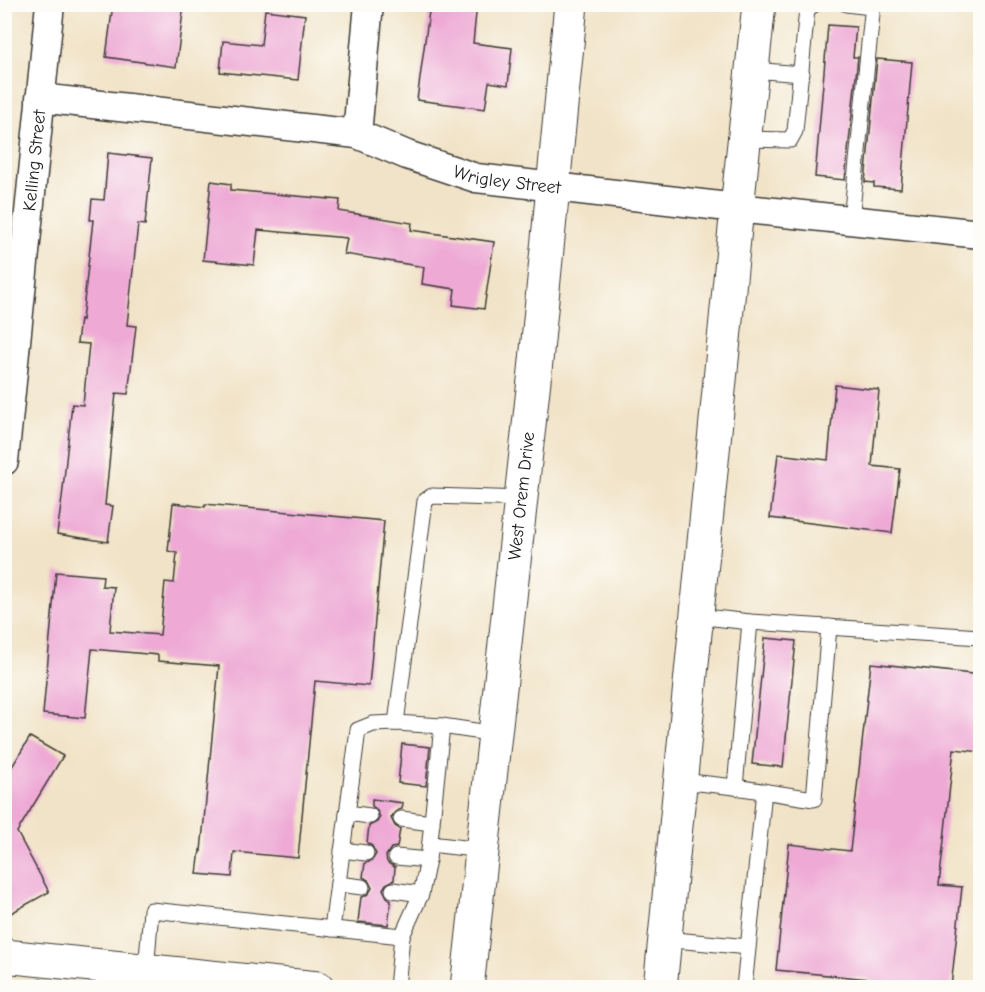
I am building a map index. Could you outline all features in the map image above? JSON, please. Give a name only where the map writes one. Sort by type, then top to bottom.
[{"type":"main road","name":"West Orem Drive","points":[[467,987],[521,499],[571,4]]},
{"type":"main road","points":[[660,987],[759,4]]},
{"type":"main road","points":[[4,956],[88,976],[146,971],[318,987]]},
{"type":"street","name":"Kelling Street","points":[[4,461],[50,4]]},
{"type":"street","points":[[357,134],[369,4]]},
{"type":"street","name":"Wrigley Street","points":[[40,98],[357,134],[407,155],[476,178],[981,234]]},
{"type":"lane","points":[[744,139],[790,140],[795,131],[807,9],[815,4]]},
{"type":"lane","points":[[846,4],[872,6],[851,220]]},
{"type":"lane","points":[[752,70],[802,74]]},
{"type":"lane","points":[[396,723],[425,501],[432,496],[521,499]]},
{"type":"lane","points":[[696,616],[750,622],[981,637]]},
{"type":"lane","points":[[735,787],[750,622]]},
{"type":"lane","points":[[681,781],[814,799],[829,627]]},
{"type":"lane","points":[[332,929],[358,730],[373,724],[396,723],[442,726],[495,734]]},
{"type":"lane","points":[[397,987],[402,936],[421,894],[428,860],[442,726]]},
{"type":"lane","points":[[744,987],[764,792]]},
{"type":"lane","points":[[347,813],[370,816]]},
{"type":"lane","points":[[401,819],[432,823]]},
{"type":"lane","points":[[430,844],[483,850]]},
{"type":"lane","points":[[342,850],[366,853]]},
{"type":"lane","points":[[396,857],[428,860]]},
{"type":"lane","points":[[338,884],[362,887]]},
{"type":"lane","points":[[393,890],[421,894]]},
{"type":"lane","points":[[146,971],[151,910],[402,936]]},
{"type":"lane","points":[[665,939],[748,947]]},
{"type":"building","points":[[113,4],[184,4],[176,67],[106,57]]},
{"type":"building","points":[[430,4],[477,4],[473,43],[512,48],[508,85],[489,82],[485,109],[417,100]]},
{"type":"building","points":[[265,10],[305,15],[298,80],[220,72],[223,41],[261,45]]},
{"type":"building","points":[[828,25],[856,27],[853,57],[858,57],[845,180],[815,177]]},
{"type":"building","points":[[877,59],[912,62],[901,189],[874,187],[874,183],[865,182]]},
{"type":"building","points":[[108,153],[152,158],[145,225],[138,224],[127,325],[136,326],[128,394],[116,393],[105,505],[113,506],[108,542],[57,534],[72,404],[83,405],[89,344],[77,343],[80,319],[82,320],[93,220],[90,220],[92,199],[104,200]]},
{"type":"building","points":[[211,181],[231,184],[231,190],[340,200],[339,211],[412,223],[411,230],[494,242],[484,309],[453,305],[455,289],[422,284],[424,267],[344,254],[347,238],[258,230],[254,265],[203,260]]},
{"type":"building","points":[[835,385],[879,390],[872,466],[900,469],[892,533],[770,518],[778,454],[828,460]]},
{"type":"building","points":[[173,503],[384,521],[369,686],[315,681],[298,858],[234,852],[232,877],[197,874],[219,666],[158,661],[158,655],[92,649],[85,718],[43,714],[56,572],[103,576],[102,586],[114,587],[110,631],[160,635],[165,582],[174,583],[177,553],[168,551]]},
{"type":"building","points":[[765,638],[796,641],[783,767],[752,764]]},
{"type":"building","points":[[871,663],[981,675],[981,752],[954,749],[939,885],[962,887],[951,987],[868,987],[869,979],[776,970],[789,844],[850,851]]},
{"type":"building","points":[[30,737],[63,756],[17,832],[49,892],[4,917],[4,780]]},
{"type":"building","points":[[402,744],[430,747],[426,786],[398,783]]},
{"type":"building","points":[[372,799],[403,803],[402,809],[394,813],[391,818],[395,826],[400,829],[397,847],[391,848],[386,856],[387,862],[395,867],[394,880],[386,884],[383,889],[391,900],[388,925],[358,922],[361,897],[369,893],[372,888],[368,880],[363,877],[365,863],[373,859],[376,854],[372,846],[367,843],[369,826],[377,822],[380,817],[372,806]]}]
